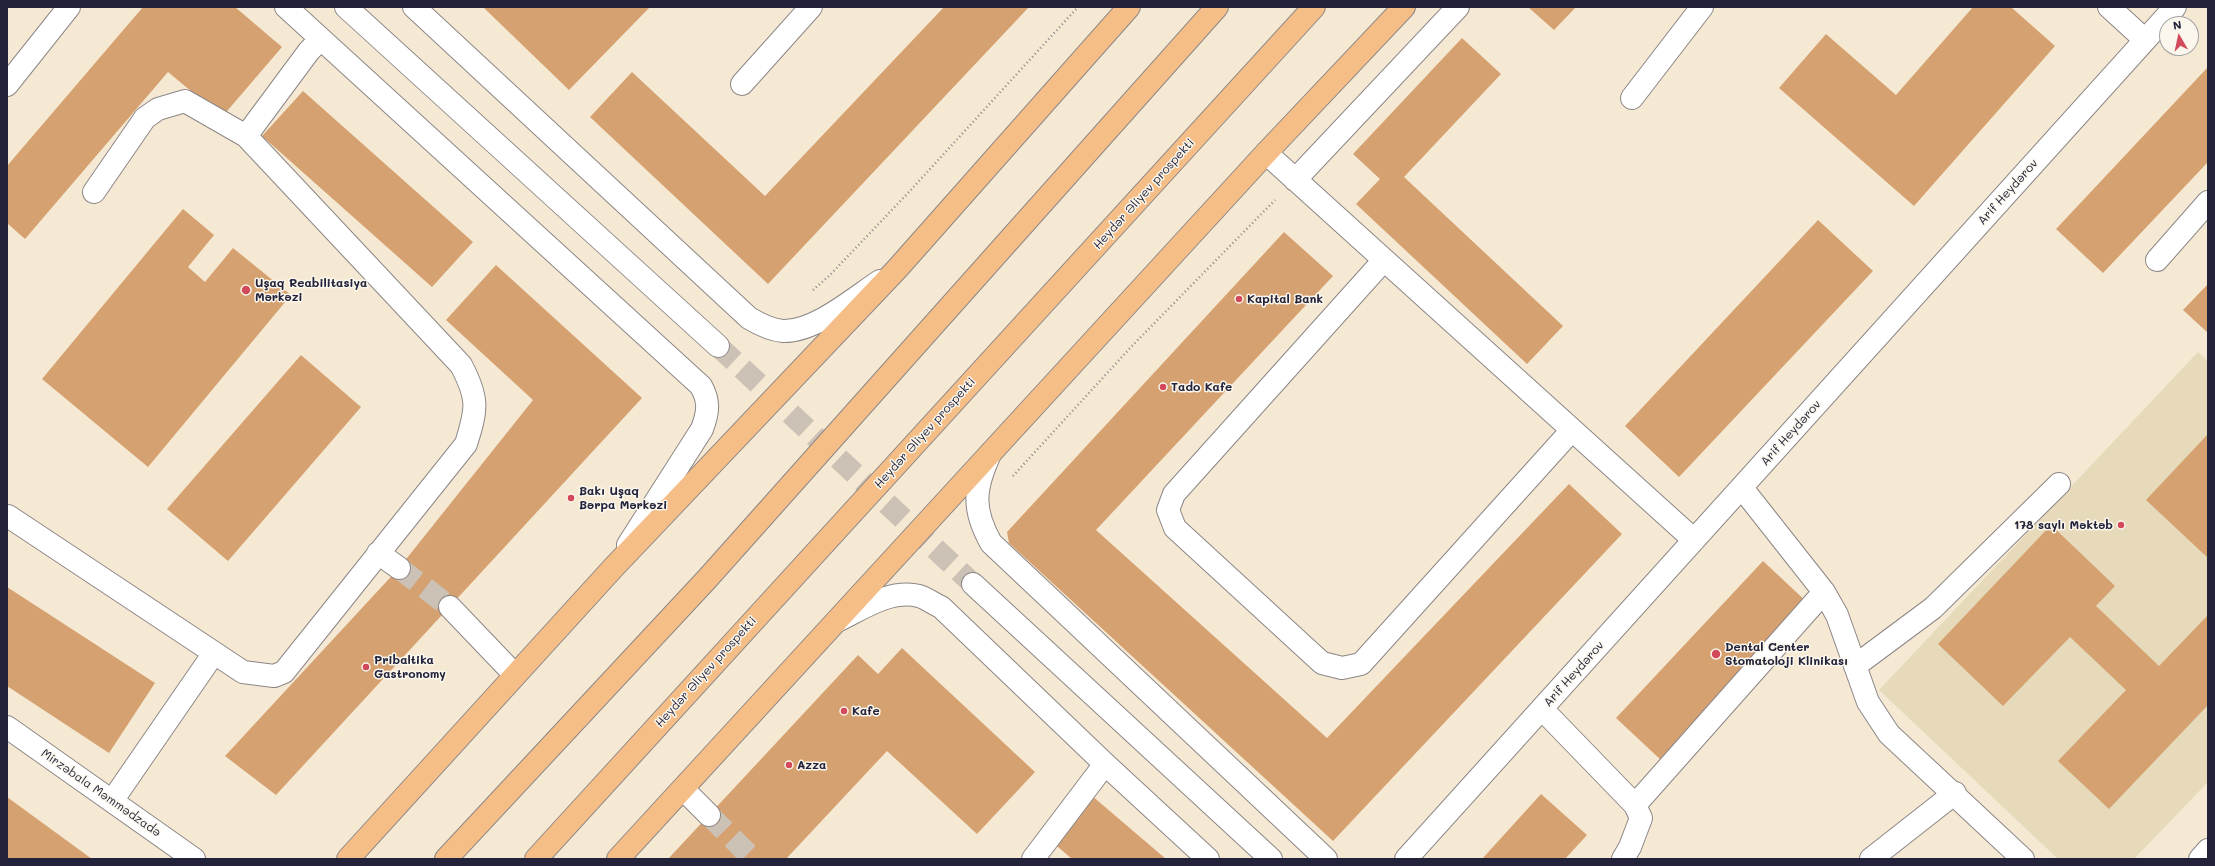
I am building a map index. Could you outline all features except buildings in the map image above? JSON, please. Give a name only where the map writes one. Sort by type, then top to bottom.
[{"type":"main road","points":[[446,859],[707,579],[1217,7]]},
{"type":"main road","name":"Heydər Əliyev prospekti","points":[[536,859],[1314,7]]},
{"type":"main road","points":[[618,859],[992,450],[1266,153],[1404,7]]},
{"type":"main road","points":[[348,859],[613,568],[897,269],[1125,8]]},
{"type":"street","points":[[7,85],[69,7]]},
{"type":"street","points":[[286,7],[689,374],[706,395],[708,412],[702,429],[613,568]]},
{"type":"street","points":[[346,7],[718,346]]},
{"type":"street","points":[[414,7],[743,313],[759,324],[783,331],[802,328],[823,319],[897,269]]},
{"type":"street","points":[[742,84],[811,7]]},
{"type":"street","points":[[1295,180],[1458,7]]},
{"type":"street","points":[[1632,98],[1702,7]]},
{"type":"street","points":[[2109,7],[2145,40]]},
{"type":"street","name":"Arif Heydərov","points":[[1406,859],[2175,7]]},
{"type":"street","points":[[246,136],[309,51],[321,39]]},
{"type":"street","points":[[8,516],[243,672],[274,676],[284,672],[466,444],[476,412],[471,384],[461,365],[246,136],[186,101],[158,108],[145,118],[94,192]]},
{"type":"street","points":[[1266,153],[1694,540]]},
{"type":"street","points":[[2157,260],[2208,202]]},
{"type":"street","points":[[1384,260],[1174,494],[1168,510],[1175,528],[1322,663],[1342,668],[1361,664],[1572,430]]},
{"type":"street","points":[[992,450],[980,476],[976,491],[978,514],[991,543],[1326,859]]},
{"type":"street","points":[[1855,666],[1933,608],[2060,484]]},
{"type":"street","points":[[1742,488],[1824,592],[1837,615],[1868,702],[1889,734],[1955,793],[2024,859]]},
{"type":"street","points":[[378,553],[399,568]]},
{"type":"street","points":[[973,584],[1271,859]]},
{"type":"street","points":[[1635,805],[1824,592]]},
{"type":"street","points":[[836,622],[876,601],[897,595],[920,596],[941,608],[1105,764],[1208,859]]},
{"type":"street","points":[[450,607],[515,675]]},
{"type":"street","points":[[112,801],[214,653]]},
{"type":"street","points":[[1542,709],[1635,805],[1641,818],[1630,847],[1623,859]]},
{"type":"street","name":"Mirzəbala Məmmədzadə","points":[[7,727],[194,859]]},
{"type":"street","points":[[1033,859],[1105,764]]},
{"type":"street","points":[[683,788],[709,815]]},
{"type":"street","points":[[1871,859],[1955,793]]},
{"type":"street","points":[[2200,859],[2208,850]]},
{"type":"path","points":[[829,276],[909,192],[1078,7]]},
{"type":"path","points":[[1012,478],[1131,347],[1295,180]]},
{"type":"shaded area","name":"178 saylı Məktəb","points":[[2198,352],[2208,361],[2208,782],[2134,859],[2058,859],[1879,690]]},
{"type":"tunnel","points":[[718,346],[973,584]]},
{"type":"tunnel","points":[[399,568],[450,607]]},
{"type":"tunnel","points":[[709,815],[753,859]]},
{"type":"place","name":"Uşaq Reabilitasiya Mərkəzi","points":[[246,290]]},
{"type":"place","name":"Kapital Bank","points":[[1239,299]]},
{"type":"place","name":"Tado Kafe","points":[[1163,387]]},
{"type":"place","name":"Bakı Uşaq Bərpa Mərkəzi","points":[[571,498]]},
{"type":"place","name":"178 saylı Məktəb","points":[[2121,525]]},
{"type":"place","name":"Dental Center Stomatoloji Klinikası","points":[[1716,654]]},
{"type":"place","name":"Pribaltika Gastronomy","points":[[366,667]]},
{"type":"place","name":"Kafe","points":[[844,711]]},
{"type":"place","name":"Azza","points":[[789,765]]}]
